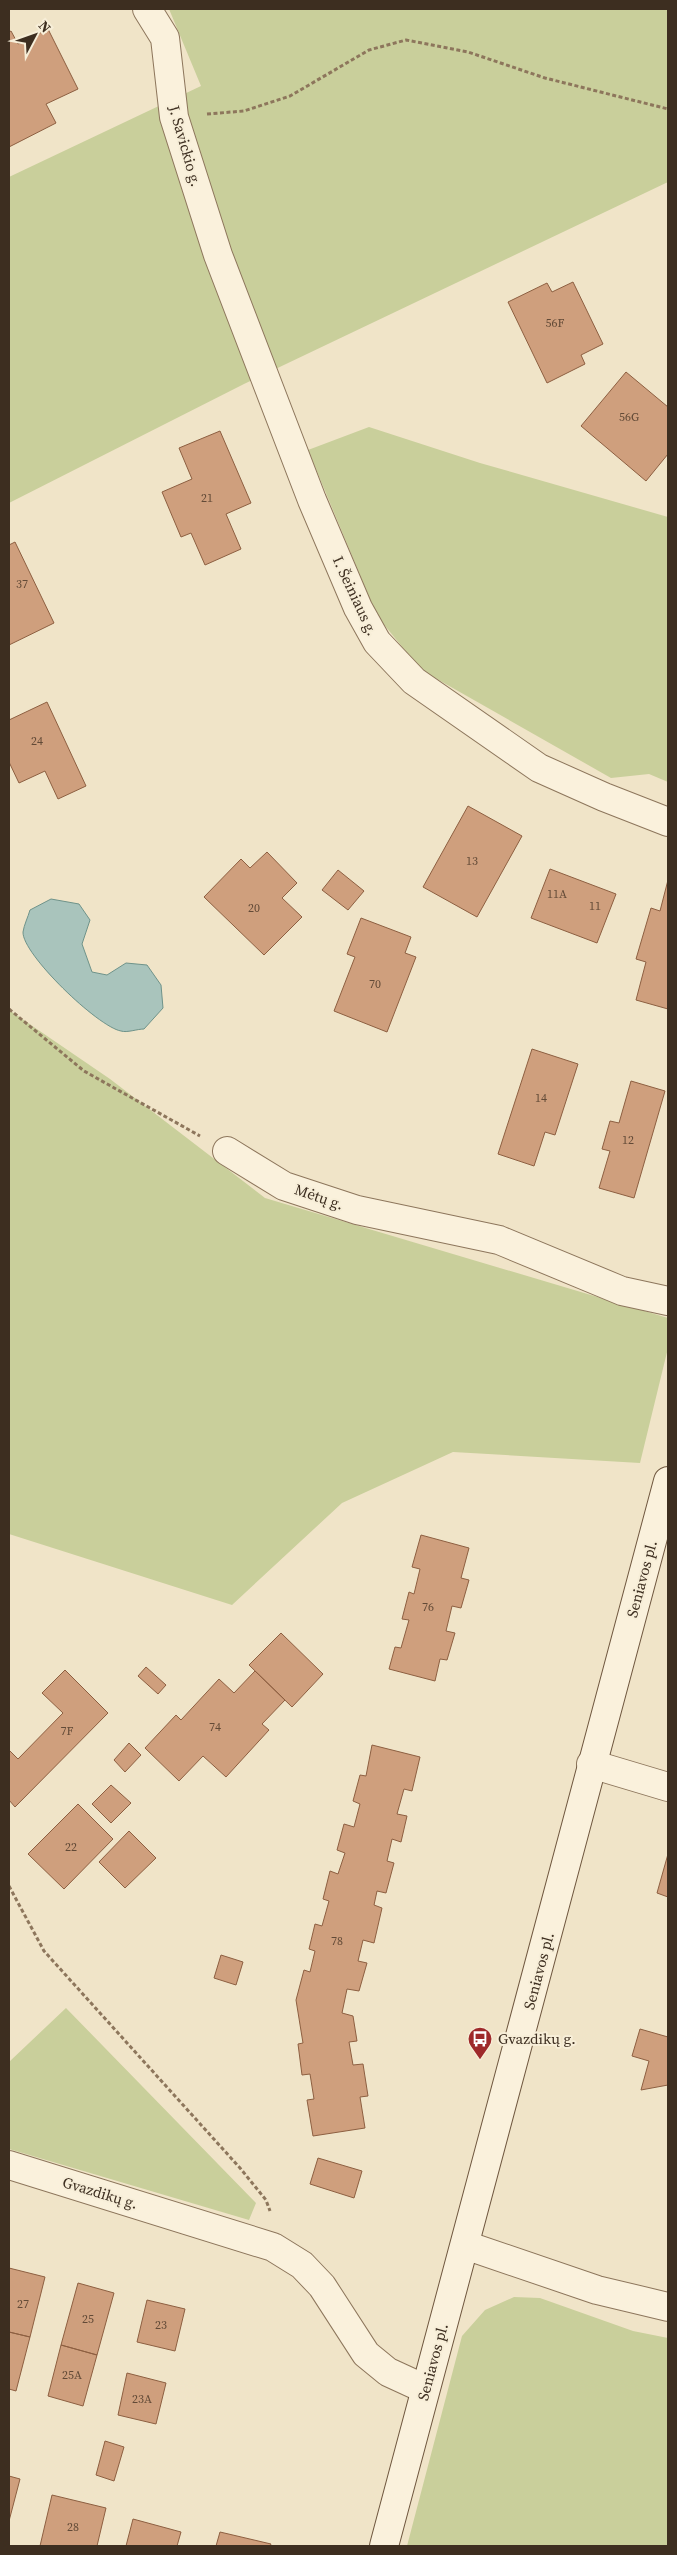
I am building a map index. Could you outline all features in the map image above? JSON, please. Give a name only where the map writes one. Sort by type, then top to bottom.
[{"type":"street","name":"J. Savickio g.","points":[[147,9],[165,38],[174,117],[218,255]]},
{"type":"street","name":"I. Šeiniaus g.","points":[[218,255],[312,500],[358,608],[377,642],[414,682],[539,768],[604,797],[668,822]]},
{"type":"street","name":"Mėtų g.","points":[[227,1150],[284,1186],[357,1210],[499,1240],[622,1291],[668,1301]]},
{"type":"street","name":"Seniavos pl.","points":[[384,2546],[668,1481]]},
{"type":"street","points":[[591,1764],[668,1787]]},
{"type":"street","name":"Gvazdikų g.","points":[[9,2165],[273,2247],[302,2265],[322,2286],[366,2354],[388,2372],[425,2389]]},
{"type":"street","points":[[465,2245],[597,2290],[668,2307]]},
{"type":"path","points":[[174,117],[244,110],[290,96],[369,50],[406,40],[468,52],[545,78],[668,109]]},
{"type":"path","points":[[9,1009],[84,1071],[227,1150]]},
{"type":"path","points":[[9,1886],[44,1951],[240,2168],[266,2200],[275,2226],[273,2247]]},
{"type":"green space","points":[[169,9],[668,9],[668,182],[244,384],[9,503],[9,177],[201,86]]},
{"type":"green space","points":[[369,427],[480,463],[668,517],[668,782],[649,774],[611,778],[421,670],[377,616],[308,450]]},
{"type":"green space","points":[[9,1010],[110,1079],[265,1198],[668,1318],[668,1348],[640,1463],[453,1452],[342,1503],[232,1605],[9,1534]]},
{"type":"green space","points":[[66,2008],[256,2203],[249,2220],[9,2149],[9,2062]]},
{"type":"green space","points":[[514,2297],[540,2298],[633,2331],[668,2338],[668,2546],[407,2546],[462,2336],[485,2310]]},
{"type":"water","points":[[51,899],[79,904],[90,920],[82,944],[92,972],[107,975],[126,963],[147,965],[161,985],[163,1008],[144,1029],[121,1031],[96,1017],[63,988],[35,956],[26,942],[23,932],[24,927],[30,910]]},
{"type":"building","points":[[48,29],[78,89],[46,104],[56,123],[9,147],[9,32],[11,31],[18,44]]},
{"type":"building","points":[[573,282],[603,344],[581,355],[585,364],[547,383],[508,302],[547,283],[552,292]]},
{"type":"building","points":[[626,372],[668,407],[668,454],[646,481],[581,426]]},
{"type":"building","points":[[220,431],[251,503],[226,514],[241,549],[205,565],[191,533],[181,537],[162,492],[192,479],[179,448]]},
{"type":"building","points":[[15,542],[54,623],[9,645],[9,545]]},
{"type":"building","points":[[47,702],[86,786],[58,799],[45,771],[19,783],[9,762],[9,720]]},
{"type":"building","points":[[468,806],[522,836],[477,917],[423,887]]},
{"type":"building","points":[[267,852],[297,883],[282,898],[302,917],[264,955],[204,897],[241,859],[250,868]]},
{"type":"building","points":[[550,869],[616,894],[597,943],[531,918]]},
{"type":"building","points":[[338,870],[364,891],[348,910],[322,890]]},
{"type":"building","points":[[668,880],[668,1009],[636,1000],[646,962],[636,959],[651,908],[660,911]]},
{"type":"building","points":[[361,918],[411,937],[405,953],[416,957],[387,1032],[334,1011],[355,957],[347,954]]},
{"type":"building","points":[[532,1049],[578,1064],[555,1135],[545,1132],[534,1166],[498,1154]]},
{"type":"building","points":[[631,1081],[665,1091],[634,1198],[599,1188],[610,1151],[602,1149],[610,1121],[619,1123]]},
{"type":"building","points":[[421,1535],[469,1548],[461,1578],[469,1580],[461,1608],[452,1606],[446,1631],[455,1633],[447,1660],[440,1659],[435,1681],[389,1669],[395,1647],[401,1648],[409,1620],[402,1619],[409,1592],[414,1594],[420,1569],[412,1567]]},
{"type":"building","points":[[281,1633],[323,1674],[292,1707],[249,1665]]},
{"type":"building","points":[[146,1667],[166,1685],[158,1694],[138,1676]]},
{"type":"building","points":[[65,1670],[108,1713],[15,1807],[9,1800],[9,1750],[18,1759],[63,1713],[42,1693]]},
{"type":"building","points":[[255,1671],[285,1700],[262,1724],[269,1730],[226,1777],[203,1756],[179,1781],[145,1748],[176,1715],[181,1720],[219,1679],[234,1693]]},
{"type":"building","points":[[129,1743],[141,1755],[125,1772],[114,1760]]},
{"type":"building","points":[[372,1745],[420,1757],[412,1791],[404,1789],[397,1814],[407,1816],[401,1842],[392,1839],[387,1861],[394,1863],[386,1893],[377,1891],[374,1905],[382,1908],[374,1943],[363,1940],[358,1961],[367,1963],[359,1991],[347,1989],[342,2013],[353,2016],[357,2041],[349,2042],[353,2065],[363,2064],[368,2096],[360,2097],[365,2128],[313,2136],[307,2100],[314,2099],[310,2074],[302,2075],[298,2044],[303,2043],[296,2000],[304,1970],[310,1972],[315,1951],[309,1949],[315,1924],[322,1926],[329,1901],[323,1899],[330,1871],[338,1874],[345,1853],[337,1850],[344,1824],[354,1827],[360,1804],[353,1801],[360,1775],[366,1776]]},
{"type":"building","points":[[111,1785],[131,1803],[111,1823],[92,1804]]},
{"type":"building","points":[[78,1804],[113,1839],[64,1889],[28,1854]]},
{"type":"building","points":[[129,1831],[156,1858],[125,1888],[99,1862]]},
{"type":"building","points":[[668,1854],[668,1897],[657,1893]]},
{"type":"building","points":[[221,1955],[243,1962],[236,1985],[214,1978]]},
{"type":"building","points":[[640,2029],[668,2037],[668,2085],[641,2090],[649,2061],[632,2056]]},
{"type":"building","points":[[318,2158],[362,2171],[354,2198],[310,2184]]},
{"type":"building","points":[[9,2268],[45,2277],[30,2337],[9,2332]]},
{"type":"building","points":[[78,2283],[114,2293],[97,2355],[61,2345]]},
{"type":"building","points":[[147,2300],[185,2309],[175,2351],[137,2342]]},
{"type":"building","points":[[9,2332],[30,2337],[16,2391],[9,2389]]},
{"type":"building","points":[[61,2345],[97,2355],[83,2406],[48,2396]]},
{"type":"building","points":[[127,2373],[166,2383],[156,2424],[118,2415]]},
{"type":"building","points":[[105,2441],[124,2447],[114,2481],[96,2475]]},
{"type":"building","points":[[9,2476],[20,2479],[9,2521]]},
{"type":"building","points":[[52,2495],[106,2508],[97,2546],[40,2546]]},
{"type":"building","points":[[133,2519],[181,2532],[177,2546],[126,2546]]},
{"type":"building","points":[[220,2532],[271,2544],[270,2546],[216,2546]]},
{"type":"place","name":"Gvazdikų g.","points":[[480,2060]]}]
